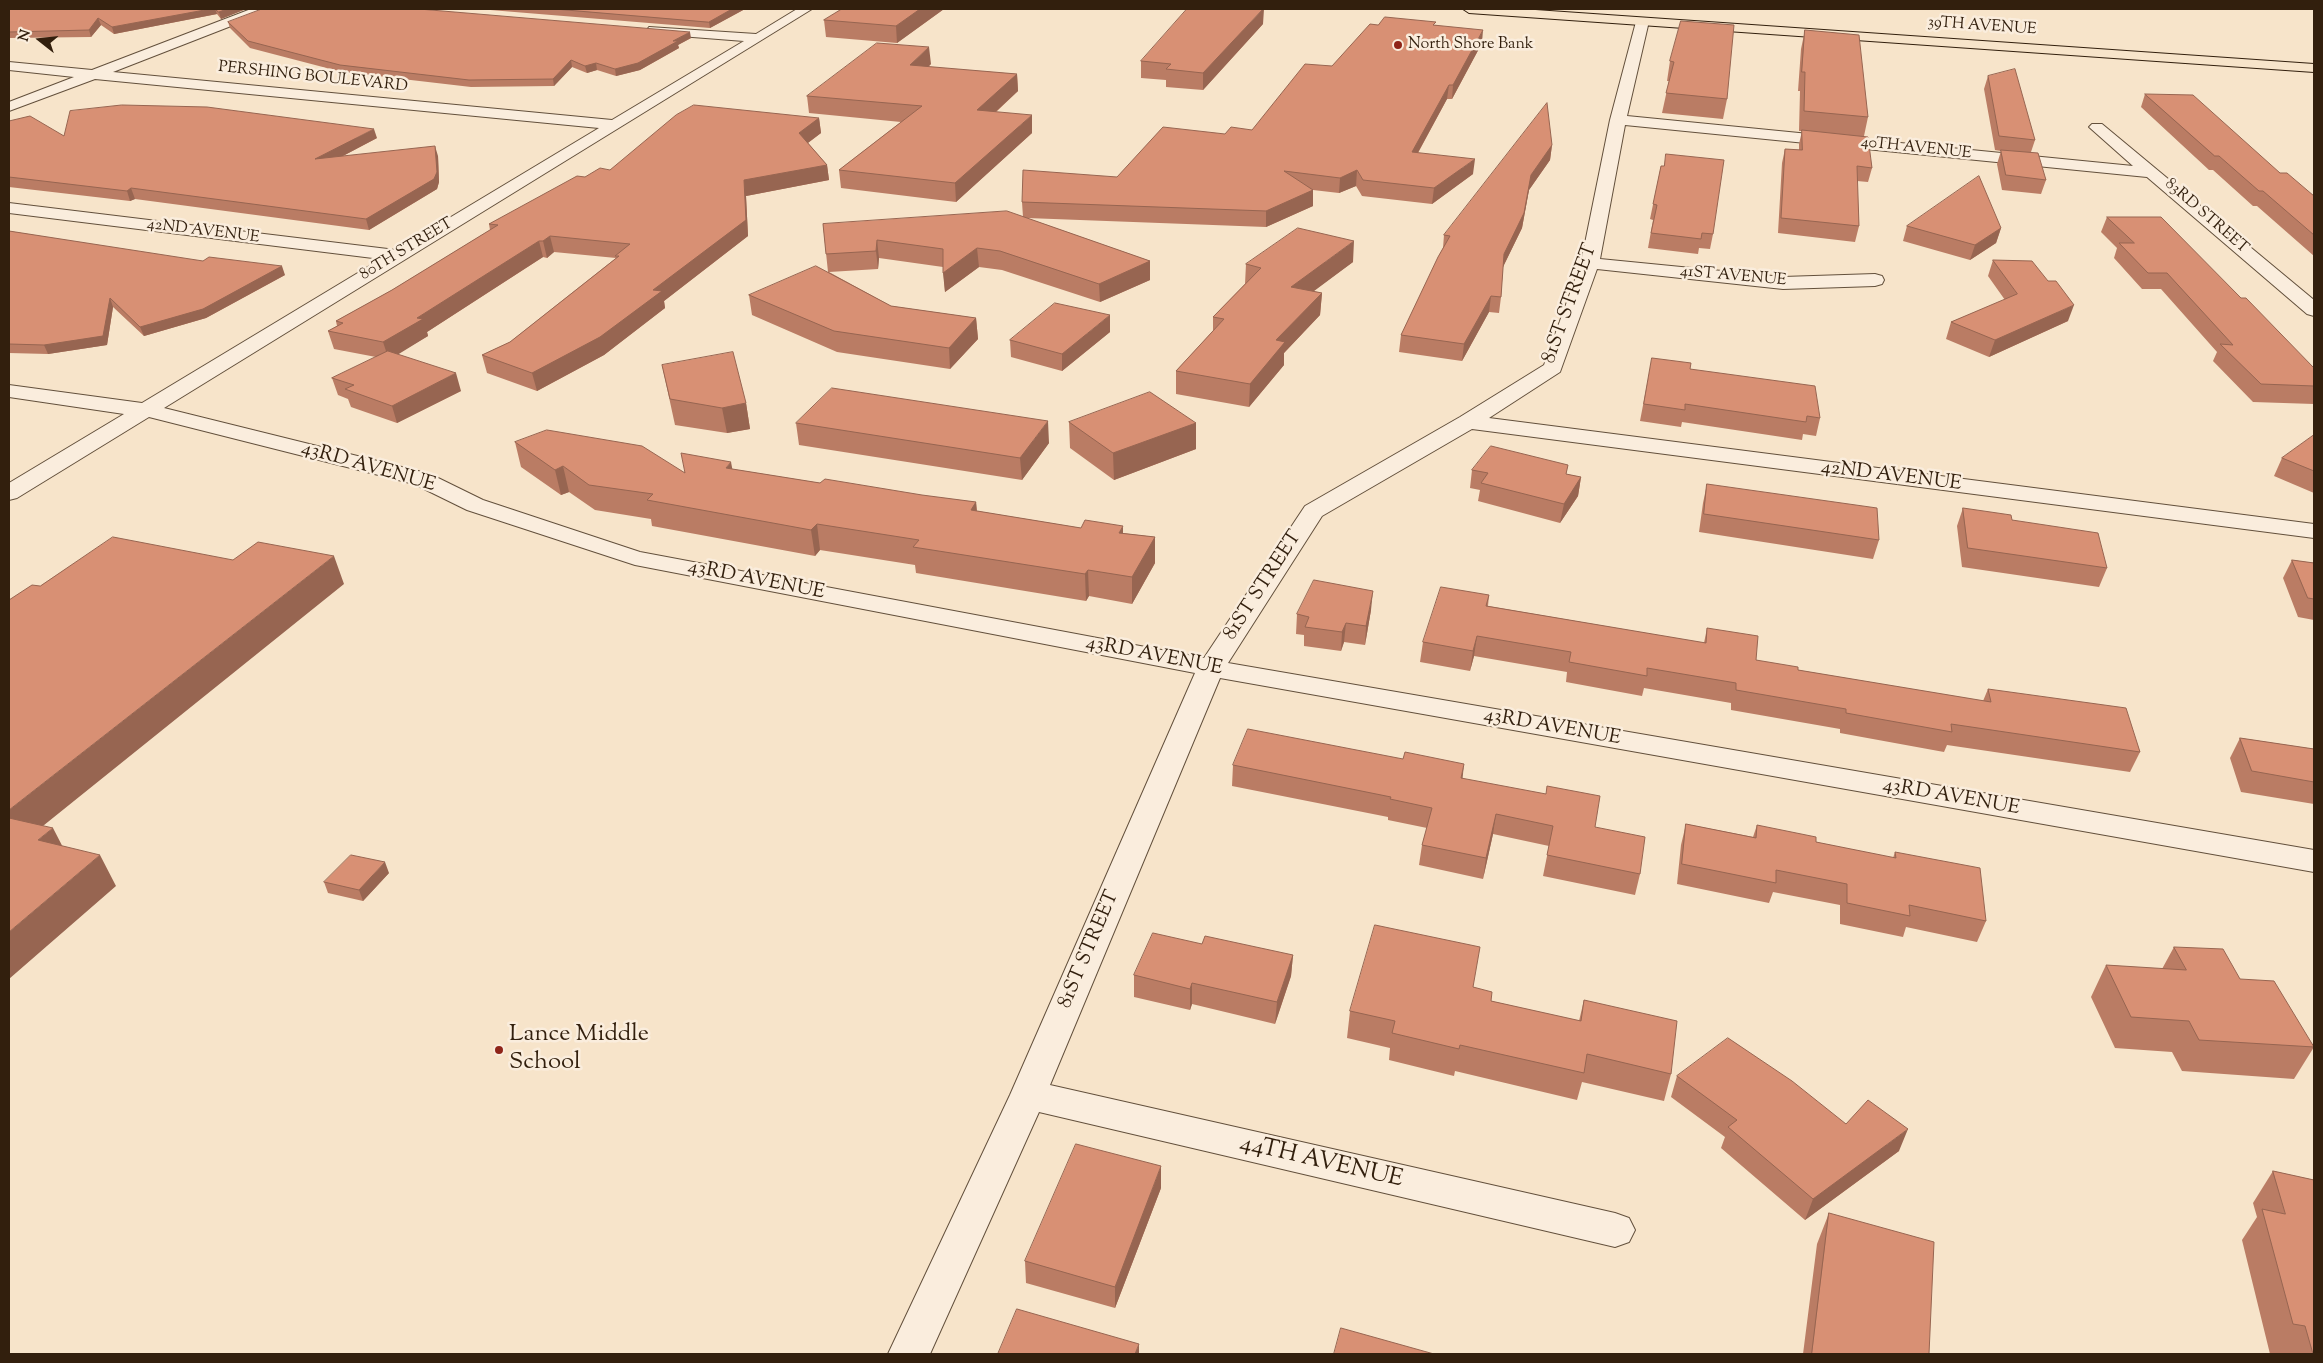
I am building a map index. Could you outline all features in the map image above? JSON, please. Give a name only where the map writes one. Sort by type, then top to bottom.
[{"type":"main road","name":"39TH AVENUE","points":[[1469,9],[2314,68]]},
{"type":"street","points":[[9,108],[262,9]]},
{"type":"street","name":"80TH STREET","points":[[9,493],[806,9]]},
{"type":"street","name":"81ST STREET","points":[[909,1354],[1028,1095],[1211,668],[1313,511],[1468,422],[1553,368],[1590,263],[1618,120],[1642,22]]},
{"type":"street","points":[[642,29],[759,38]]},
{"type":"street","name":"PERSHING BOULEVARD","points":[[9,66],[614,126]]},
{"type":"street","name":"40TH AVENUE","points":[[1618,120],[2154,173]]},
{"type":"street","name":"83RD STREET","points":[[2097,126],[2314,310]]},
{"type":"street","name":"42ND AVENUE","points":[[9,208],[397,256]]},
{"type":"street","name":"41ST AVENUE","points":[[1590,263],[1783,283],[1876,280]]},
{"type":"street","name":"43RD AVENUE","points":[[9,391],[145,410],[422,479],[475,505],[636,558],[1211,668],[2314,861]]},
{"type":"street","name":"42ND AVENUE","points":[[1468,422],[2314,531]]},
{"type":"street","name":"44TH AVENUE","points":[[1028,1095],[1615,1230]]},
{"type":"building","points":[[9,9],[210,9],[112,27],[98,18],[89,30],[9,32]]},
{"type":"building","points":[[215,9],[227,9],[219,12]]},
{"type":"building","points":[[262,9],[419,9],[690,32],[673,41],[678,41],[638,63],[615,69],[596,63],[585,66],[571,60],[553,79],[469,80],[340,65],[248,41],[228,22]]},
{"type":"building","points":[[555,9],[732,9],[709,22]]},
{"type":"building","points":[[842,9],[920,9],[896,26],[824,20]]},
{"type":"building","points":[[1187,9],[1263,9],[1203,73],[1166,69],[1171,64],[1141,61]]},
{"type":"building","points":[[1385,17],[1436,22],[1433,25],[1483,30],[1453,85],[1449,85],[1412,152],[1475,159],[1434,188],[1363,180],[1357,170],[1340,178],[1284,171],[1313,190],[1266,211],[1022,202],[1023,170],[1117,177],[1163,127],[1225,134],[1231,127],[1252,130],[1305,64],[1332,66],[1370,24],[1378,25]]},
{"type":"building","points":[[1681,21],[1734,25],[1727,99],[1666,93],[1674,62],[1670,61]]},
{"type":"building","points":[[1805,30],[1859,35],[1868,117],[1804,111],[1805,72],[1802,72]]},
{"type":"building","points":[[877,43],[929,47],[910,65],[1017,74],[977,110],[1032,115],[955,183],[839,170],[922,106],[807,96]]},
{"type":"building","points":[[2015,69],[2035,140],[1999,136],[1988,76]]},
{"type":"building","points":[[2145,94],[2193,95],[2280,173],[2287,173],[2314,196],[2314,235],[2263,191],[2259,191],[2219,156],[2215,156]]},
{"type":"building","points":[[1547,103],[1552,145],[1531,175],[1524,213],[1504,254],[1501,297],[1491,296],[1464,344],[1401,335],[1450,236],[1444,235]]},
{"type":"building","points":[[122,105],[207,107],[374,129],[315,159],[435,146],[437,172],[434,179],[366,219],[131,188],[127,191],[9,177],[9,121],[30,116],[64,136],[70,111]]},
{"type":"building","points":[[694,105],[819,118],[799,133],[827,165],[744,180],[746,220],[653,290],[662,291],[600,337],[532,373],[482,355],[510,342],[619,256],[615,256],[630,244],[550,236],[543,241],[539,241],[417,318],[423,319],[383,342],[328,331],[343,323],[336,321],[392,290],[498,225],[489,224],[577,176],[585,177],[600,168],[610,170],[676,115]]},
{"type":"building","points":[[1802,130],[1868,137],[1872,168],[1857,166],[1859,226],[1781,218],[1785,149],[1802,150]]},
{"type":"building","points":[[2001,150],[2038,153],[2046,180],[2006,175]]},
{"type":"building","points":[[1666,154],[1724,160],[1713,234],[1702,233],[1701,239],[1651,233],[1657,205],[1653,204],[1661,166],[1664,166]]},
{"type":"building","points":[[1979,176],[2001,228],[1975,245],[1907,226]]},
{"type":"building","points":[[1007,211],[1150,261],[1099,284],[1000,251],[977,248],[943,273],[943,249],[877,240],[876,251],[826,254],[823,224]]},
{"type":"building","points":[[2107,217],[2161,217],[2241,298],[2246,298],[2314,368],[2314,386],[2261,384],[2220,344],[2233,345],[2167,273],[2148,273],[2119,243],[2134,243]]},
{"type":"building","points":[[1298,228],[1354,241],[1291,287],[1322,293],[1276,340],[1285,342],[1250,384],[1176,371],[1224,319],[1213,317],[1261,268],[1246,264]]},
{"type":"building","points":[[9,231],[203,261],[209,257],[282,266],[203,309],[140,327],[110,298],[103,336],[44,345],[9,344]]},
{"type":"building","points":[[1993,260],[2032,261],[2048,281],[2056,281],[2074,305],[1995,340],[1951,322],[2017,294]]},
{"type":"building","points":[[816,266],[891,306],[976,318],[949,348],[834,331],[749,295]]},
{"type":"building","points":[[1055,303],[1110,315],[1062,354],[1010,340]]},
{"type":"building","points":[[388,351],[456,373],[392,406],[345,389],[354,385],[332,378]]},
{"type":"building","points":[[733,352],[746,403],[722,408],[670,399],[662,365]]},
{"type":"building","points":[[1652,358],[1691,363],[1690,369],[1815,386],[1820,418],[1807,416],[1806,422],[1685,404],[1685,410],[1644,404]]},
{"type":"building","points":[[832,388],[1048,421],[1020,458],[796,423]]},
{"type":"building","points":[[1150,392],[1196,423],[1113,453],[1069,422]]},
{"type":"building","points":[[547,430],[642,446],[685,473],[681,453],[731,462],[726,468],[820,483],[825,479],[976,502],[971,510],[1081,528],[1085,520],[1123,526],[1119,533],[1155,537],[1132,577],[1088,570],[1085,574],[913,547],[919,540],[817,524],[811,530],[647,500],[653,494],[589,485],[563,466],[555,470],[515,442]]},
{"type":"building","points":[[2314,435],[2314,471],[2282,458]]},
{"type":"building","points":[[1491,446],[1568,465],[1566,474],[1581,477],[1564,504],[1481,483],[1488,473],[1472,470]]},
{"type":"building","points":[[1707,484],[1877,508],[1879,540],[1704,514]]},
{"type":"building","points":[[1963,508],[2011,515],[2012,520],[2098,533],[2107,568],[1968,548]]},
{"type":"building","points":[[113,537],[233,560],[258,542],[334,556],[9,810],[9,600],[32,585],[40,586]]},
{"type":"building","points":[[2292,560],[2314,563],[2314,599],[2308,598]]},
{"type":"building","points":[[1314,580],[1373,591],[1366,626],[1346,623],[1342,632],[1305,627],[1309,617],[1297,614]]},
{"type":"building","points":[[1441,587],[1489,595],[1486,606],[1706,643],[1707,628],[1758,636],[1756,660],[1798,667],[1798,670],[1991,702],[1988,689],[2126,708],[2140,752],[1951,724],[1952,732],[1846,713],[1846,709],[1736,690],[1736,683],[1647,668],[1647,676],[1569,662],[1571,652],[1477,636],[1473,651],[1423,642]]},
{"type":"building","points":[[1248,729],[1403,759],[1405,752],[1464,764],[1461,778],[1546,794],[1547,786],[1600,796],[1595,827],[1645,837],[1640,874],[1547,855],[1553,826],[1496,814],[1486,858],[1422,845],[1432,808],[1390,799],[1391,797],[1233,765]]},
{"type":"building","points":[[2240,738],[2314,749],[2314,782],[2252,771]]},
{"type":"building","points":[[9,818],[53,828],[38,840],[100,855],[9,932]]},
{"type":"building","points":[[1686,824],[1756,838],[1757,825],[1816,837],[1816,842],[1896,858],[1895,852],[1980,868],[1986,921],[1909,905],[1910,916],[1847,903],[1847,884],[1776,870],[1776,883],[1682,864]]},
{"type":"building","points":[[351,855],[385,862],[359,890],[324,882]]},
{"type":"building","points":[[1375,925],[1480,947],[1473,987],[1492,992],[1491,1001],[1581,1021],[1584,1000],[1677,1021],[1671,1074],[1587,1054],[1584,1073],[1460,1045],[1459,1049],[1392,1033],[1395,1021],[1350,1011]]},
{"type":"building","points":[[1153,933],[1202,944],[1205,936],[1293,955],[1277,1002],[1192,983],[1190,989],[1134,975]]},
{"type":"building","points":[[2174,947],[2223,949],[2240,979],[2274,981],[2314,1047],[2199,1040],[2189,1021],[2131,1017],[2106,965],[2186,970]]},
{"type":"building","points":[[1728,1038],[1792,1081],[1846,1124],[1868,1100],[1908,1129],[1813,1199],[1728,1127],[1737,1120],[1677,1076]]},
{"type":"building","points":[[1076,1144],[1161,1166],[1115,1287],[1025,1261]]},
{"type":"building","points":[[2273,1171],[2314,1180],[2314,1354],[2305,1326],[2293,1324],[2262,1209],[2285,1214]]},
{"type":"building","points":[[1829,1213],[1934,1242],[1929,1354],[1812,1354]]},
{"type":"building","points":[[1017,1309],[1139,1344],[1135,1354],[998,1354]]},
{"type":"building","points":[[1341,1328],[1434,1354],[1334,1354]]},
{"type":"place","name":"North Shore Bank","points":[[1398,45]]},
{"type":"place","name":"Lance Middle School","points":[[499,1050]]}]
